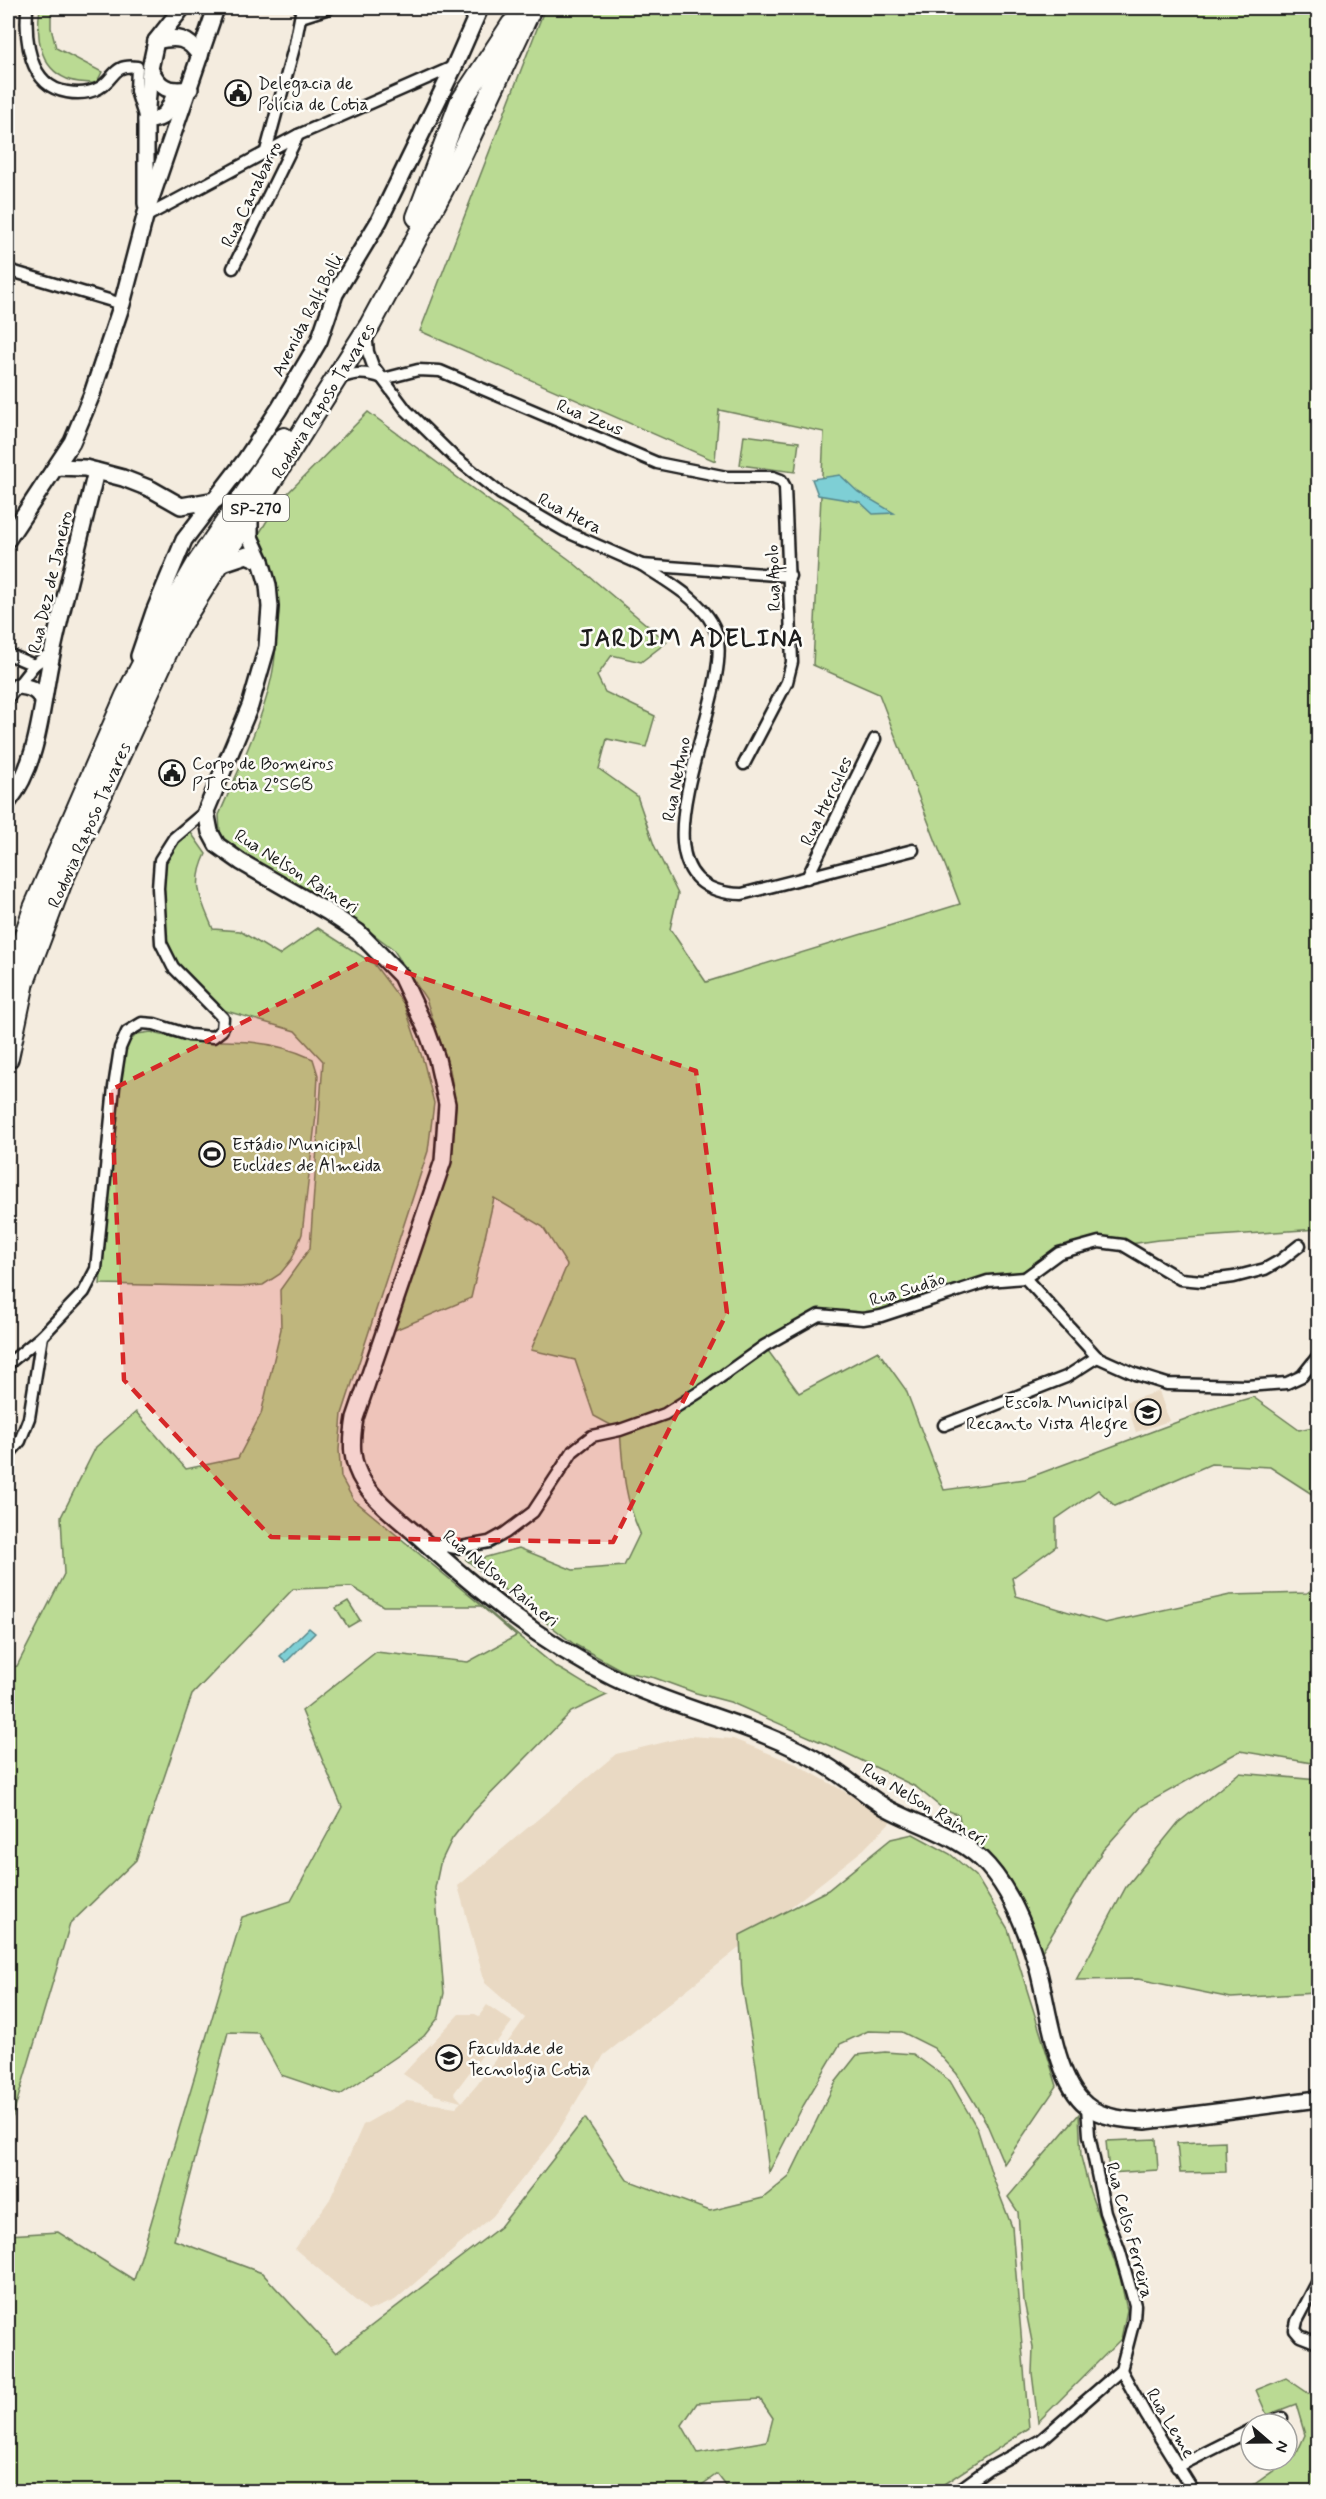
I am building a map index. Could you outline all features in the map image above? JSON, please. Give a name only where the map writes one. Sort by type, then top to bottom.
[{"type":"highway","name":"Rodovia Raposo Tavares","points":[[8,1058],[13,1023],[24,982],[62,881],[177,630],[368,329],[492,93],[531,8]]},
{"type":"highway","name":"Rodovia Raposo Tavares","points":[[8,985],[44,886],[126,696],[171,609],[197,564],[333,367],[414,224],[460,103],[516,16]]},
{"type":"main road","points":[[145,215],[146,120],[150,69],[156,41],[182,8]]},
{"type":"main road","points":[[8,539],[72,442],[109,349],[145,215],[183,90],[200,56],[216,8]]},
{"type":"main road","name":"Avenida Ralf Bolli","points":[[126,696],[166,579],[184,540],[216,500],[279,410],[320,341],[335,294],[380,221],[480,8]]},
{"type":"main road","points":[[156,41],[174,37],[184,39],[193,45],[200,56]]},
{"type":"main road","points":[[150,69],[157,83],[183,90]]},
{"type":"main road","points":[[146,120],[156,121],[163,117],[183,90]]},
{"type":"main road","points":[[72,442],[91,469]]},
{"type":"main road","points":[[56,467],[91,469],[151,489],[181,506],[191,531]]},
{"type":"main road","name":"Rua Dez de Janeiro","points":[[8,802],[17,791],[30,760],[91,469]]},
{"type":"main road","points":[[181,506],[216,500]]},
{"type":"main road","points":[[206,811],[250,706],[267,647],[270,608],[268,585],[261,561],[250,537],[250,518]]},
{"type":"main road","points":[[220,564],[247,555],[261,561]]},
{"type":"main road","points":[[18,686],[30,687],[38,692],[43,700]]},
{"type":"main road","name":"Rua Nelson Raineri","points":[[206,811],[210,832],[217,845],[258,873],[328,912],[358,932],[401,976],[413,999],[437,1059],[447,1104],[443,1161],[355,1418],[351,1443],[355,1465],[364,1484],[424,1542],[505,1611],[559,1648],[613,1678],[652,1695],[769,1738],[824,1764],[888,1808],[964,1845],[988,1865],[1011,1899],[1036,1961],[1057,2049],[1069,2085],[1087,2107]]},
{"type":"main road","points":[[1087,2107],[1122,2120],[1145,2121],[1318,2099]]},
{"type":"street","points":[[27,8],[28,47],[34,69],[44,81],[62,91],[81,94],[99,87],[115,71],[124,66],[137,67],[136,91],[146,120]]},
{"type":"street","points":[[266,151],[302,12],[329,8]]},
{"type":"street","points":[[145,215],[298,135],[455,65]]},
{"type":"street","name":"Rua Canabarro","points":[[233,268],[298,135]]},
{"type":"street","points":[[8,270],[122,304]]},
{"type":"street","name":"Rua Hera","points":[[368,329],[368,352],[374,366],[413,417],[453,456],[501,494],[565,531],[642,565],[790,576]]},
{"type":"street","name":"Rua Zeus","points":[[383,379],[418,370],[440,371],[657,463],[727,477],[773,477],[781,480],[785,487]]},
{"type":"street","points":[[338,379],[355,372],[369,373],[383,379]]},
{"type":"street","name":"Rua Apolo","points":[[744,764],[787,682],[792,662],[785,487]]},
{"type":"street","name":"Rua Netuno","points":[[642,565],[701,607],[717,635],[717,669],[686,802],[682,836],[688,864],[701,884],[722,894],[742,894],[913,850]]},
{"type":"street","points":[[8,698],[34,665],[52,652]]},
{"type":"street","points":[[8,654],[34,665]]},
{"type":"street","name":"Rua Hercules","points":[[807,878],[875,739]]},
{"type":"street","points":[[8,1364],[42,1336],[84,1292],[96,1269],[114,1087],[120,1048],[127,1032],[141,1023],[154,1024],[189,1035],[213,1037],[222,1030],[223,1018],[173,967],[160,943],[160,860],[174,838],[206,811]]},
{"type":"street","points":[[1300,1245],[1265,1269],[1234,1277],[1202,1281],[1180,1279],[1124,1245],[1099,1242],[1059,1253],[1025,1278],[1097,1357],[1135,1374],[1167,1384],[1247,1386],[1287,1383],[1302,1376],[1318,1356]]},
{"type":"street","name":"Rua Sudão","points":[[424,1542],[456,1548],[489,1542],[505,1533],[532,1512],[573,1451],[592,1436],[620,1430],[665,1414],[764,1346],[819,1315],[863,1319],[881,1316],[988,1281],[1025,1278]]},
{"type":"street","points":[[8,1455],[20,1441],[29,1418],[42,1336]]},
{"type":"street","points":[[944,1425],[1066,1377],[1097,1357]]},
{"type":"street","name":"Rua Celso Ferreira","points":[[1087,2107],[1089,2135],[1105,2212],[1120,2252],[1135,2305],[1134,2320],[1121,2370]]},
{"type":"street","points":[[1318,2281],[1297,2321],[1295,2330],[1300,2336],[1318,2343]]},
{"type":"street","points":[[956,2492],[989,2468],[1041,2440],[1121,2370]]},
{"type":"street","name":"Rua Leme","points":[[1121,2370],[1194,2492]]},
{"type":"street","points":[[1178,2467],[1239,2436]]},
{"type":"highlighted area","points":[[367,959],[696,1071],[727,1313],[613,1542],[271,1537],[124,1380],[111,1090]]},
{"type":"shaded area","name":"Escola Municipal Recanto Vista Alegre","points":[[1159,1391],[1169,1421],[1136,1432],[1126,1402]]},
{"type":"shaded area","points":[[690,1736],[733,1739],[796,1764],[893,1819],[864,1849],[604,2055],[553,2140],[493,2216],[395,2300],[368,2311],[295,2249],[330,2199],[363,2125],[407,2100],[456,2107],[461,2102],[435,2095],[403,2074],[459,2014],[479,2016],[487,2005],[512,2022],[496,2043],[493,2041],[454,2093],[462,2102],[477,2085],[525,2018],[485,1983],[458,1886],[616,1754]]},
{"type":"green space","points":[[40,8],[51,8],[51,28],[56,48],[102,72],[96,84],[70,80],[57,74],[50,66],[41,49],[39,39]]},
{"type":"green space","points":[[545,8],[1318,8],[1318,1229],[1158,1240],[1123,1245],[1099,1242],[1059,1253],[1025,1278],[988,1281],[881,1316],[819,1315],[766,1348],[799,1393],[878,1351],[906,1390],[944,1490],[1025,1479],[1212,1409],[1253,1397],[1299,1430],[1318,1426],[1318,1498],[1270,1467],[1211,1464],[1115,1506],[1098,1490],[1056,1519],[1056,1546],[1012,1578],[1016,1596],[1105,1623],[1230,1595],[1307,1593],[1318,1585],[1318,1764],[1240,1751],[1142,1806],[1103,1850],[1036,1961],[1011,1899],[964,1845],[959,1815],[942,1808],[916,1787],[846,1753],[730,1702],[655,1678],[625,1672],[574,1644],[465,1559],[472,1561],[519,1548],[573,1570],[624,1566],[640,1533],[627,1495],[620,1430],[594,1416],[575,1360],[531,1350],[567,1265],[543,1227],[494,1198],[471,1298],[395,1330],[450,1149],[456,1107],[450,1070],[426,999],[393,949],[344,912],[262,874],[228,845],[220,832],[219,815],[258,723],[266,699],[276,650],[272,605],[257,537],[278,503],[368,412],[570,560],[667,642],[641,662],[612,655],[597,676],[605,692],[655,716],[646,747],[607,739],[599,769],[637,796],[654,845],[678,894],[670,929],[706,982],[960,904],[879,694],[813,665],[824,432],[719,410],[715,461],[420,331]]},
{"type":"green space","points":[[744,435],[799,442],[795,472],[740,465]]},
{"type":"green space","points":[[189,830],[206,854],[198,884],[213,929],[240,931],[279,955],[318,928],[374,964],[404,1004],[424,1063],[434,1103],[428,1151],[342,1414],[339,1450],[341,1477],[353,1499],[556,1667],[607,1695],[571,1712],[471,1814],[452,1839],[440,1864],[435,1888],[444,1993],[439,2017],[424,2036],[340,2095],[281,2075],[258,2033],[228,2032],[174,2240],[262,2273],[336,2353],[500,2227],[585,2118],[627,2180],[710,2211],[763,2198],[789,2177],[835,2083],[857,2055],[885,2052],[913,2054],[950,2081],[977,2128],[1012,2227],[1029,2428],[941,2486],[919,2491],[730,2491],[717,2474],[692,2492],[8,2491],[8,2235],[58,2232],[134,2280],[242,1917],[291,1901],[342,1807],[302,1711],[376,1652],[468,1662],[516,1636],[481,1606],[383,1606],[352,1587],[293,1589],[192,1695],[136,1860],[70,1924],[8,2132],[8,1668],[17,1666],[64,1574],[61,1517],[96,1447],[136,1412],[186,1469],[238,1458],[261,1414],[281,1329],[280,1290],[310,1248],[323,1061],[295,1031],[216,1008],[175,967],[162,942],[162,860],[176,837]],"holes":[[[760,2399],[773,2418],[767,2441],[698,2453],[682,2425],[697,2403]]]},
{"type":"green space","name":"Estádio Municipal Euclides de Almeida","points":[[151,1032],[188,1039],[266,1044],[313,1059],[318,1075],[316,1115],[302,1234],[292,1259],[280,1274],[263,1285],[241,1287],[100,1284],[124,1047],[137,1034]]},
{"type":"green space","points":[[348,1601],[360,1620],[348,1627],[336,1608]]},
{"type":"green space","points":[[1239,1773],[1318,1780],[1318,1996],[1316,1993],[1231,1998],[1138,1979],[1076,1980],[1126,1887],[1178,1823]]},
{"type":"green space","points":[[913,1834],[950,1854],[976,1876],[1008,1929],[1057,2086],[1004,2164],[986,2122],[957,2074],[934,2048],[902,2032],[868,2031],[840,2044],[803,2106],[769,2172],[756,2065],[742,1985],[740,1935],[828,1890],[891,1839]]},
{"type":"green space","points":[[1079,2114],[1081,2157],[1090,2192],[1120,2277],[1127,2310],[1121,2339],[1038,2422],[1032,2373],[1033,2347],[1024,2301],[1018,2212],[1008,2197]]},
{"type":"green space","points":[[1156,2139],[1158,2170],[1109,2173],[1106,2141]]},
{"type":"green space","points":[[1225,2141],[1226,2172],[1180,2173],[1177,2143]]},
{"type":"green space","points":[[1286,2378],[1318,2400],[1318,2491],[1245,2491],[1272,2472],[1299,2472],[1299,2448],[1305,2435],[1296,2404],[1275,2412],[1266,2412],[1256,2390]]},
{"type":"water","points":[[840,475],[858,492],[894,513],[873,514],[860,502],[818,495],[812,479]]},
{"type":"water","points":[[309,1628],[315,1633],[286,1662],[280,1656]]},
{"type":"place","name":"Delegacia de Polícia de Cotia","points":[[238,93]]},
{"type":"place","name":"Corpo de Bomeiros PT Cotia 2ºSGB","points":[[172,773]]},
{"type":"place","name":"Estádio Municipal Euclides de Almeida","points":[[212,1154]]},
{"type":"place","name":"Escola Municipal Recanto Vista Alegre","points":[[1148,1412]]},
{"type":"place","name":"Faculdade de Tecnologia Cotia","points":[[449,2058]]},
{"type":"district","name":"JARDIM ADELINA","points":[[692,638]]}]
